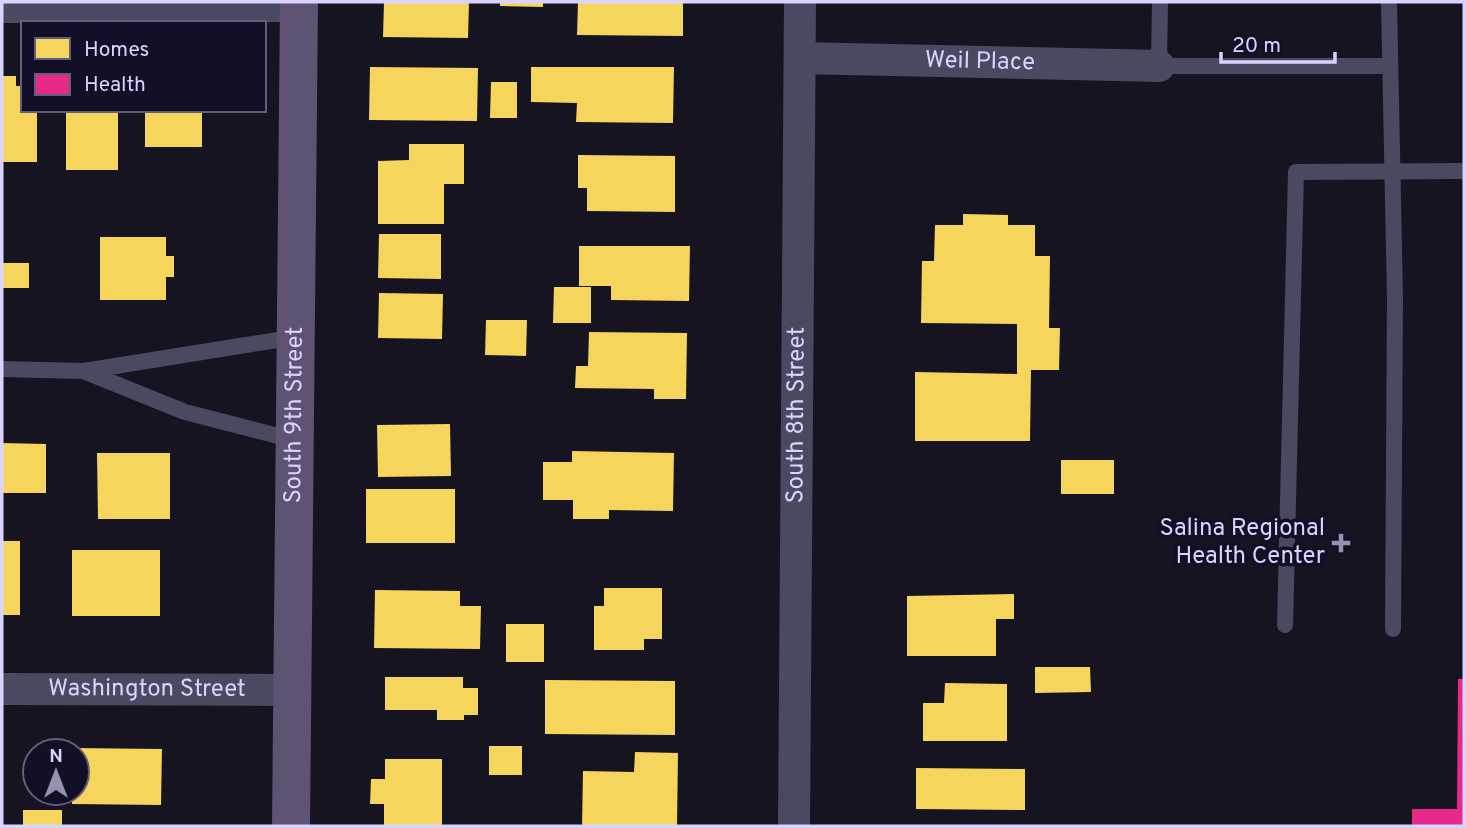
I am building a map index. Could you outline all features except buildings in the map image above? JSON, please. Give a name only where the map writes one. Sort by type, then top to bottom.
[{"type":"main road","name":"South 9th Street","points":[[291,826],[299,4]]},
{"type":"street","name":"South 8th Street","points":[[794,826],[800,2]]},
{"type":"street","points":[[2,7],[299,4]]},
{"type":"street","name":"Weil Place","points":[[800,58],[1160,66]]},
{"type":"street","name":"Washington Street","points":[[2,689],[293,690]]},
{"type":"lane","points":[[1160,2],[1160,66],[1389,66]]},
{"type":"lane","points":[[1389,2],[1393,171],[1393,629]]},
{"type":"lane","points":[[1285,625],[1296,172],[1464,171]]},
{"type":"lane","points":[[2,369],[84,371],[296,338]]},
{"type":"lane","points":[[84,371],[185,412],[295,440]]},
{"type":"place","name":"Salina Regional Health Center","points":[[1341,543]]}]
